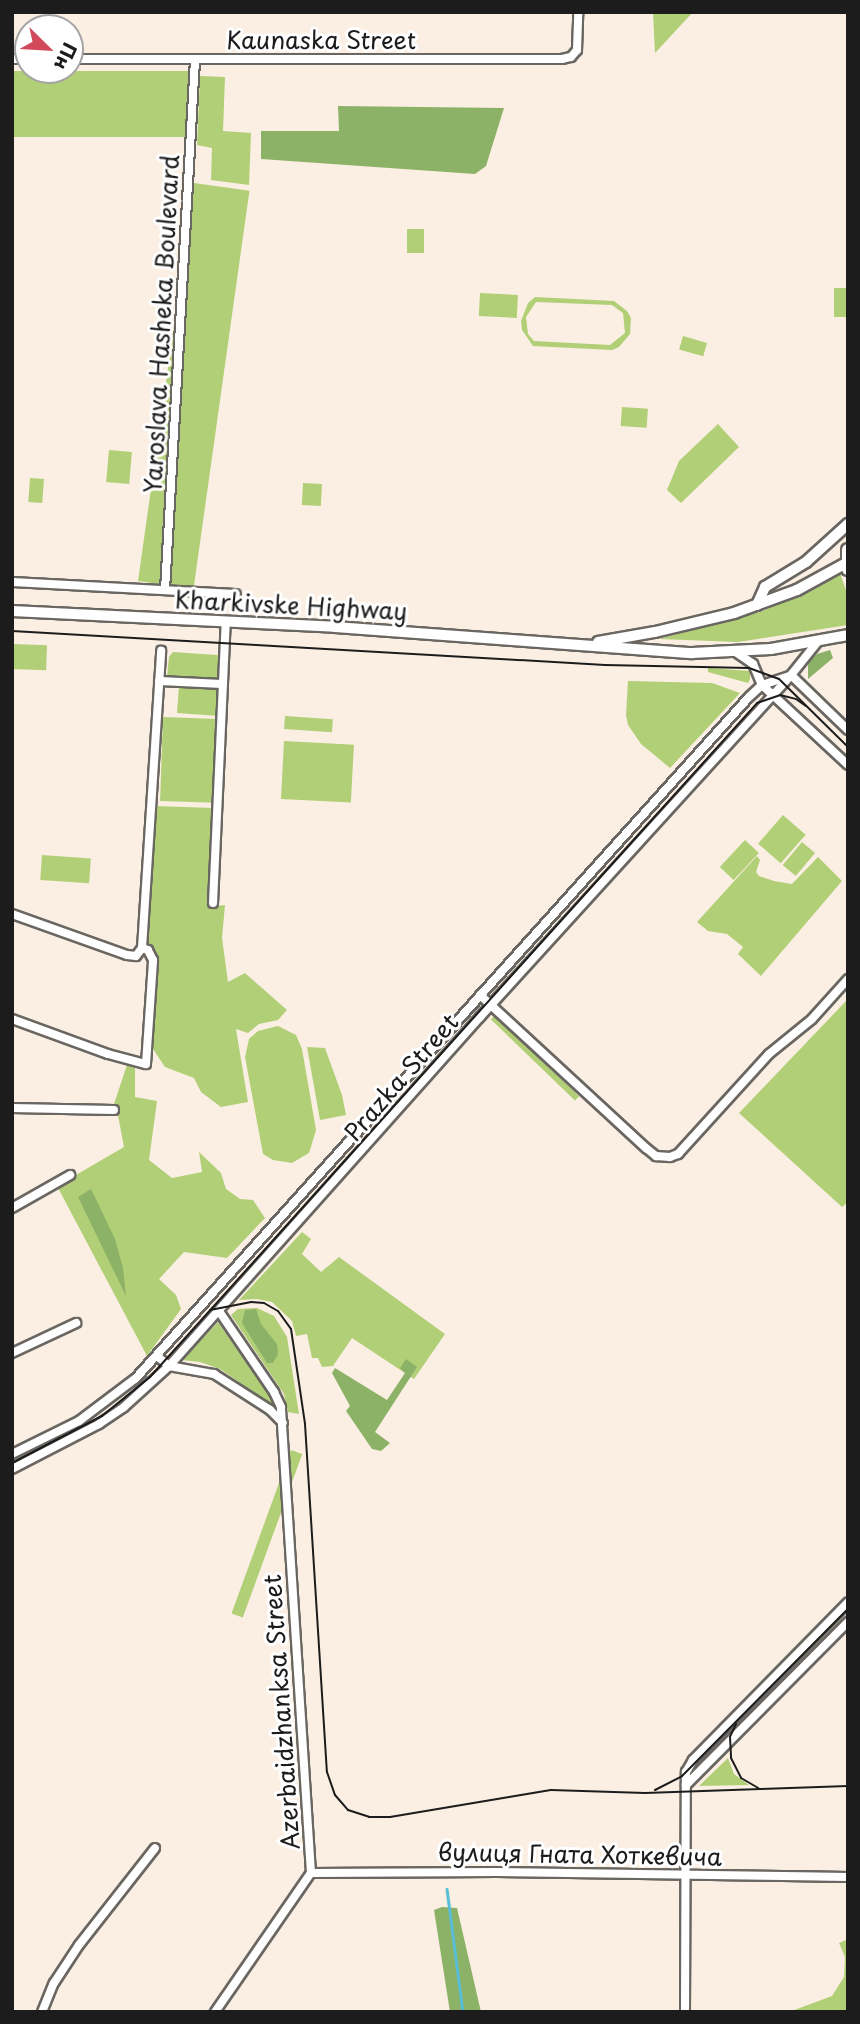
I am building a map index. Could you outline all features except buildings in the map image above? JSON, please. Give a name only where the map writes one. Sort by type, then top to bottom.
[{"type":"main road","points":[[757,605],[765,587],[806,562],[848,524]]},
{"type":"main road","name":"Kharkivske Highway","points":[[568,644],[655,632],[757,605],[797,590],[847,561]]},
{"type":"main road","name":"Kharkivske Highway","points":[[12,611],[226,622],[692,653],[734,651],[848,635]]},
{"type":"street","name":"Kaunaska Street","points":[[84,59],[562,60],[571,57],[578,45],[578,12]]},
{"type":"street","name":"Yaroslava Hasheka Boulevard","points":[[165,590],[195,60]]},
{"type":"street","name":"Kharkivske Highway","points":[[12,582],[236,594]]},
{"type":"street","points":[[213,903],[226,622]]},
{"type":"street","name":"Prazka Street","points":[[12,1469],[99,1424],[124,1407],[169,1366],[492,1004],[792,675],[819,640]]},
{"type":"street","points":[[12,914],[127,955],[136,956],[142,948],[161,651]]},
{"type":"street","points":[[734,651],[753,664],[762,685],[848,765]]},
{"type":"street","points":[[792,675],[848,730]]},
{"type":"street","name":"Prazka Street","points":[[12,1454],[89,1415],[118,1394],[157,1356],[675,777],[762,685],[792,675]]},
{"type":"street","points":[[159,681],[223,684]]},
{"type":"street","points":[[12,1019],[108,1054],[146,1064],[153,960],[148,950],[142,948]]},
{"type":"street","points":[[480,995],[646,1148],[656,1156],[670,1157],[678,1154],[769,1054],[811,1019],[848,979]]},
{"type":"street","points":[[12,1108],[114,1110]]},
{"type":"street","points":[[12,1209],[70,1175]]},
{"type":"street","points":[[284,1217],[296,1226]]},
{"type":"street","name":"Azerbaidzhanksa Street","points":[[215,2012],[311,1873],[281,1407],[274,1392],[219,1311]]},
{"type":"street","points":[[12,1353],[76,1323]]},
{"type":"street","points":[[157,1356],[169,1366],[214,1374],[270,1409],[283,1423]]},
{"type":"street","points":[[685,2012],[686,1772],[693,1760],[848,1602]]},
{"type":"street","points":[[686,1785],[848,1622]]},
{"type":"street","points":[[42,2012],[54,1983],[79,1945],[155,1848]]},
{"type":"street","name":"вулиця Гната Хоткевича","points":[[311,1873],[506,1872],[848,1877]]},
{"type":"green space","points":[[653,12],[693,12],[655,53]]},
{"type":"green space","points":[[12,71],[14,84],[84,84],[84,71],[189,71],[189,137],[12,137]]},
{"type":"green space","points":[[200,76],[225,77],[223,131],[251,133],[249,185],[211,180],[212,148],[197,145]]},
{"type":"green space","points":[[338,106],[504,108],[486,166],[475,174],[261,159],[261,131],[339,131]]},
{"type":"green space","points":[[194,183],[249,191],[194,589],[138,581]]},
{"type":"green space","points":[[407,229],[424,229],[424,253],[407,253]]},
{"type":"green space","points":[[834,288],[848,288],[848,317],[834,317]]},
{"type":"green space","points":[[480,293],[518,295],[517,318],[479,316]]},
{"type":"green space","points":[[535,297],[614,301],[627,311],[631,318],[630,334],[619,347],[612,350],[533,346],[522,330],[521,321],[528,303]],"holes":[[[536,302],[612,305],[623,313],[625,333],[610,345],[534,341],[528,334],[526,317]]]},
{"type":"green space","points":[[683,336],[707,343],[703,356],[679,349]]},
{"type":"green space","points":[[622,407],[648,409],[647,428],[621,426]]},
{"type":"green space","points":[[718,424],[739,447],[681,503],[667,490],[679,461]]},
{"type":"green space","points":[[109,450],[132,452],[129,484],[106,482]]},
{"type":"green space","points":[[30,478],[44,479],[42,503],[28,502]]},
{"type":"green space","points":[[303,483],[322,484],[321,506],[302,505]]},
{"type":"green space","points":[[840,573],[848,596],[848,625],[738,642],[659,639],[760,612],[811,591]]},
{"type":"green space","points":[[12,644],[47,645],[46,670],[12,669]]},
{"type":"green space","points":[[830,650],[833,658],[808,679],[808,663],[817,654]]},
{"type":"green space","points":[[173,652],[222,657],[221,677],[215,683],[173,680],[167,677],[169,657]]},
{"type":"green space","points":[[708,668],[750,671],[750,679],[748,683],[708,672]]},
{"type":"green space","points":[[628,681],[712,683],[740,693],[670,768],[641,744],[628,725]]},
{"type":"green space","points":[[179,686],[215,688],[220,692],[219,716],[177,713]]},
{"type":"green space","points":[[285,716],[333,719],[332,732],[284,729]]},
{"type":"green space","points":[[163,717],[218,719],[215,803],[160,801]]},
{"type":"green space","points":[[284,741],[354,745],[351,803],[281,799]]},
{"type":"green space","points":[[155,806],[213,808],[215,906],[225,905],[222,938],[228,982],[245,973],[287,1010],[278,1020],[259,1024],[248,1033],[236,1029],[248,1102],[221,1107],[201,1092],[194,1078],[165,1067],[151,1046],[156,958],[154,950],[145,942]]},
{"type":"green space","points":[[783,815],[806,835],[781,863],[758,844]]},
{"type":"green space","points":[[745,840],[759,853],[734,880],[720,867]]},
{"type":"green space","points":[[802,842],[815,853],[796,876],[783,865]]},
{"type":"green space","points":[[42,855],[91,858],[89,883],[40,880]]},
{"type":"green space","points":[[757,856],[760,860],[756,872],[759,876],[774,881],[792,884],[818,857],[842,881],[761,976],[738,954],[743,947],[727,934],[708,931],[697,922]]},
{"type":"green space","points":[[848,999],[848,1202],[842,1207],[739,1113]]},
{"type":"green space","points":[[495,1015],[579,1096],[575,1101],[491,1019]]},
{"type":"green space","points":[[278,1026],[296,1035],[302,1049],[316,1130],[309,1153],[292,1163],[273,1160],[263,1154],[245,1057],[249,1039],[258,1031]]},
{"type":"green space","points":[[307,1047],[325,1048],[342,1095],[346,1115],[320,1120]]},
{"type":"green space","points":[[127,1065],[135,1068],[135,1097],[157,1101],[149,1160],[172,1178],[202,1172],[199,1152],[221,1173],[226,1189],[240,1199],[253,1200],[265,1218],[227,1258],[184,1252],[159,1279],[176,1295],[181,1309],[147,1356],[57,1186],[124,1147],[117,1110],[113,1107]]},
{"type":"green space","points":[[91,1189],[115,1239],[123,1268],[126,1296],[78,1197]]},
{"type":"green space","points":[[302,1232],[311,1239],[302,1254],[321,1272],[339,1257],[445,1334],[414,1379],[352,1338],[333,1366],[322,1367],[318,1358],[312,1358],[307,1334],[296,1336],[292,1321],[272,1302],[239,1300]]},
{"type":"green space","points":[[257,1308],[274,1316],[287,1337],[299,1414],[288,1412],[284,1394],[231,1315],[238,1309]]},
{"type":"green space","points":[[256,1309],[261,1324],[277,1344],[278,1354],[273,1363],[267,1363],[242,1323],[245,1310]]},
{"type":"green space","points":[[218,1322],[275,1407],[220,1369],[200,1362],[182,1360]]},
{"type":"green space","points":[[406,1359],[417,1367],[375,1432],[390,1443],[381,1451],[372,1449],[346,1411],[350,1406],[332,1373],[335,1368],[387,1400],[405,1373],[400,1368]]},
{"type":"green space","points":[[291,1450],[302,1454],[243,1618],[231,1614]]},
{"type":"green space","points":[[728,1758],[734,1774],[749,1785],[699,1786]]},
{"type":"green space","points":[[442,1907],[457,1908],[481,2012],[450,2012],[434,1910]]},
{"type":"green space","points":[[848,1939],[848,2012],[789,2012],[832,1996],[844,1977],[845,1957],[839,1943]]},
{"type":"waterway","points":[[447,1889],[463,2012]]},
{"type":"tram line","points":[[12,631],[605,665],[749,668],[779,679],[848,747]]},
{"type":"tram line","points":[[12,1463],[102,1416],[150,1377],[757,703],[780,695],[796,699],[806,706]]},
{"type":"tram line","points":[[210,1310],[251,1302],[264,1303],[278,1311],[291,1329],[305,1424],[327,1772],[335,1795],[348,1810],[369,1817],[390,1817],[551,1790],[645,1793],[848,1786]]},
{"type":"tram line","points":[[655,1790],[682,1776],[848,1609]]},
{"type":"tram line","points":[[736,1724],[730,1737],[731,1758],[741,1778],[758,1788]]}]
